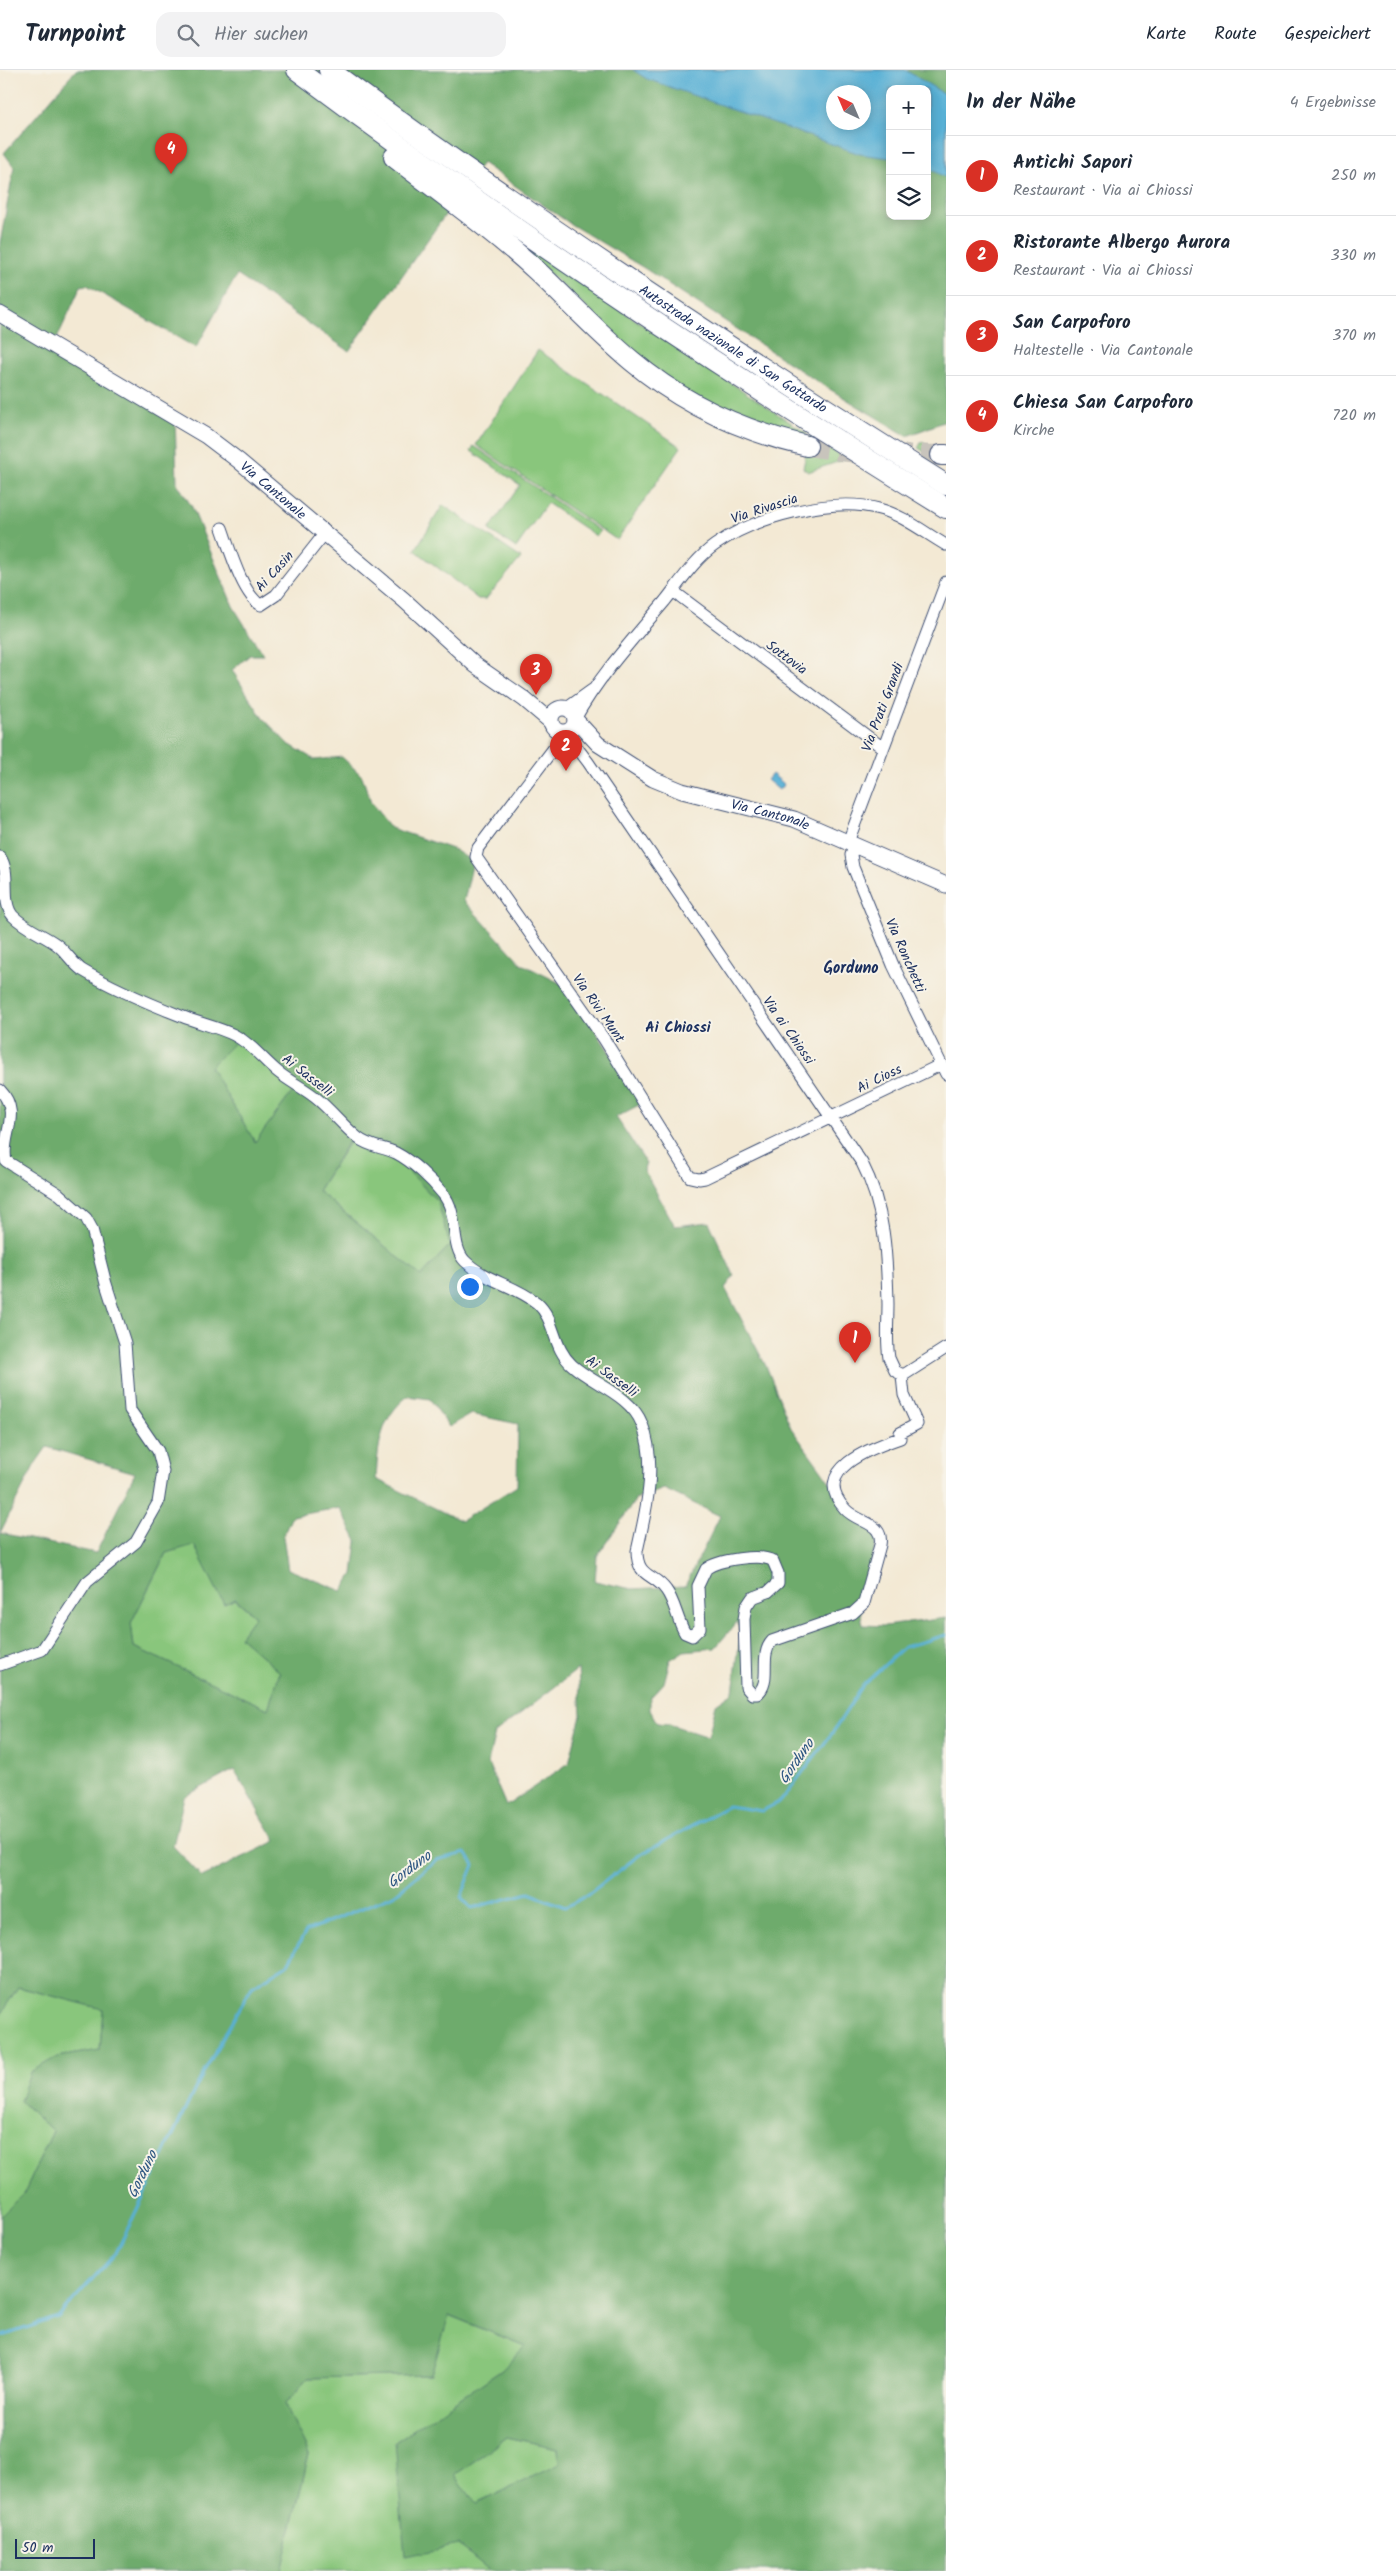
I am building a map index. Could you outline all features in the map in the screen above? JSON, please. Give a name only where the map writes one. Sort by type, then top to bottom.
[{"type":"highway","name":"Autostrada nazionale di San Gottardo","points":[[329,70],[569,241],[750,362],[899,456]]},
{"type":"highway","points":[[299,71],[310,90],[514,251],[646,373],[697,406],[725,420],[807,446]]},
{"type":"highway","points":[[299,71],[437,171],[612,293],[749,384],[946,508]]},
{"type":"highway","points":[[899,456],[946,480]]},
{"type":"highway","points":[[899,456],[946,485]]},
{"type":"main road","name":"Via Cantonale","points":[[0,314],[206,436],[435,628],[475,666],[524,699],[562,714],[598,744],[645,775],[667,785],[783,815],[946,885]]},
{"type":"main road","points":[[562,714],[553,727],[563,732]]},
{"type":"main road","name":"Via Cantonale","points":[[563,732],[598,744]]},
{"type":"street","name":"Via Rivascia","points":[[562,714],[592,690],[706,552],[729,536],[768,520],[815,508],[848,506],[878,508],[946,545]]},
{"type":"street","name":"Ai Casin","points":[[222,528],[244,583],[254,599],[261,605],[276,595],[325,534]]},
{"type":"street","name":"Via Prati Grandi","points":[[852,844],[883,748],[946,582]]},
{"type":"street","name":"Sottovia","points":[[673,591],[883,748]]},
{"type":"street","name":"Via ai Chiossi","points":[[563,732],[588,762],[862,1163],[875,1195],[885,1242],[888,1354],[896,1371],[903,1375]]},
{"type":"street","name":"Via Rivi Munt","points":[[563,732],[557,744],[478,848],[476,857],[604,1039],[687,1174],[694,1178],[705,1178],[832,1117]]},
{"type":"street","points":[[588,762],[598,744]]},
{"type":"street","name":"Via Ronchetti","points":[[852,844],[851,856],[853,867],[893,965],[943,1069]]},
{"type":"street","name":"Ai Sasselli","points":[[0,857],[6,871],[8,907],[14,916],[27,928],[58,946],[83,970],[154,1005],[234,1035],[250,1046],[278,1073],[317,1099],[358,1138],[404,1158],[435,1186],[448,1202],[455,1222],[459,1251],[464,1259],[478,1272],[521,1292],[539,1305],[551,1321],[556,1342],[565,1358],[634,1410],[643,1424],[650,1477],[637,1551],[638,1563],[644,1574],[665,1589],[685,1633],[694,1635],[700,1628],[698,1586],[706,1569],[717,1562],[764,1557],[774,1563],[778,1574],[778,1583],[768,1592],[752,1598],[745,1612],[746,1687],[752,1694],[757,1694],[763,1686],[765,1652],[772,1641],[853,1614],[864,1603],[881,1539],[877,1530],[854,1518],[841,1504],[834,1484],[840,1470],[860,1455],[900,1438],[900,1433],[917,1424],[904,1395],[903,1375]]},
{"type":"street","name":"Ai Cioss","points":[[832,1117],[943,1069]]},
{"type":"street","points":[[0,1090],[7,1098],[10,1111],[5,1152],[6,1161],[59,1194],[86,1218],[92,1229],[106,1284],[125,1344],[130,1410],[158,1451],[163,1471],[158,1503],[136,1542],[87,1582],[42,1650],[0,1665]]},
{"type":"street","points":[[903,1375],[946,1348]]},
{"type":"green space","points":[[76,70],[946,70],[946,421],[907,436],[818,382],[644,268],[572,225],[482,163],[349,351],[237,275],[196,348],[87,285],[81,286],[54,345],[175,416],[177,483],[192,507],[233,606],[263,655],[250,655],[232,670],[262,717],[287,743],[315,760],[342,757],[362,776],[371,803],[391,828],[455,850],[473,862],[464,901],[522,964],[566,986],[643,1103],[616,1117],[646,1163],[644,1170],[675,1226],[709,1222],[734,1276],[725,1288],[767,1368],[791,1428],[835,1489],[839,1500],[879,1532],[860,1609],[863,1625],[885,1626],[946,1618],[946,2571],[490,2571],[459,2545],[405,2556],[395,2442],[502,2370],[525,2346],[449,2315],[431,2375],[308,2378],[285,2404],[309,2454],[281,2571],[0,2571],[0,2217],[24,2193],[53,2131],[20,2101],[30,2072],[57,2057],[100,2050],[103,2009],[18,1987],[0,2015],[0,1533],[0,243],[14,167],[4,153]],"holes":[[[237,1040],[294,1090],[255,1142],[210,1067]],[[348,1142],[397,1159],[438,1202],[450,1245],[421,1276],[318,1191]],[[408,1396],[430,1399],[449,1427],[471,1414],[518,1424],[517,1486],[461,1521],[376,1479],[382,1433],[391,1414]],[[47,1447],[135,1473],[96,1553],[0,1533],[35,1464]],[[664,1489],[720,1516],[685,1586],[632,1589],[595,1581],[597,1556],[636,1499]],[[340,1508],[357,1541],[353,1574],[342,1591],[288,1569],[283,1536],[292,1516]],[[194,1545],[224,1604],[236,1599],[255,1616],[240,1637],[280,1672],[268,1709],[134,1647],[131,1623],[166,1553]],[[738,1621],[740,1637],[733,1692],[716,1704],[708,1737],[669,1724],[657,1723],[650,1710],[650,1698],[664,1683],[670,1660],[684,1651],[715,1648]],[[578,1669],[581,1715],[569,1763],[506,1806],[488,1763],[495,1733]],[[234,1770],[276,1841],[202,1877],[173,1846],[184,1797]],[[507,2437],[558,2448],[559,2464],[476,2504],[455,2475]]]},
{"type":"green space","points":[[512,239],[808,434],[794,439],[671,386]]},
{"type":"green space","points":[[538,350],[681,447],[617,540],[476,445]]},
{"type":"green space","points":[[810,435],[846,459],[808,472],[803,468]]},
{"type":"green space","points":[[922,441],[946,458],[946,465],[918,448]]},
{"type":"green space","points":[[474,446],[600,531],[596,536],[547,503],[516,548],[489,530],[520,485],[471,451]]},
{"type":"green space","points":[[443,505],[521,558],[486,599],[478,599],[415,550]]},
{"type":"green space","points":[[237,1040],[294,1090],[255,1142],[210,1067]]},
{"type":"green space","points":[[349,1142],[397,1159],[438,1202],[450,1245],[421,1276],[318,1191]]},
{"type":"green space","points":[[194,1544],[224,1604],[235,1599],[255,1616],[240,1637],[280,1672],[268,1709],[134,1647],[131,1623],[166,1553]]},
{"type":"green space","points":[[18,1987],[103,2009],[100,2050],[57,2057],[20,2101],[53,2131],[24,2193],[0,2217],[0,2015]]},
{"type":"green space","points":[[448,2315],[525,2346],[502,2370],[395,2442],[459,2545],[490,2571],[281,2571],[309,2454],[285,2404],[308,2378],[431,2375]]},
{"type":"green space","points":[[507,2437],[558,2448],[560,2464],[476,2505],[455,2475]]},
{"type":"water","points":[[633,70],[905,70],[930,85],[886,85],[886,157],[860,154],[647,79]]},
{"type":"water","points":[[931,86],[946,95],[946,178],[931,169]]},
{"type":"water","points":[[772,774],[784,784],[779,790],[767,780]]},
{"type":"waterway","name":"Gorduno","points":[[0,2337],[58,2317],[116,2253],[197,2085],[252,1987],[287,1965],[306,1931],[394,1895],[436,1860],[466,1853],[474,1865],[461,1897],[471,1908],[529,1893],[565,1907],[586,1896],[638,1856],[728,1806],[762,1811],[781,1801],[833,1732],[863,1685],[904,1647],[946,1635]]},
{"type":"tunnel","points":[[807,446],[862,454]]},
{"type":"tunnel","points":[[891,454],[941,455]]},
{"type":"place","name":"Chiesa San Carpoforo","points":[[171,174]]},
{"type":"place","name":"San Carpoforo","points":[[536,695]]},
{"type":"place","name":"Ristorante Albergo Aurora","points":[[566,771]]},
{"type":"place","name":"Antichi Sapori","points":[[855,1363]]},
{"type":"district","name":"Gorduno","points":[[851,967]]},
{"type":"district","name":"Ai Chiossi","points":[[678,1027]]}]
